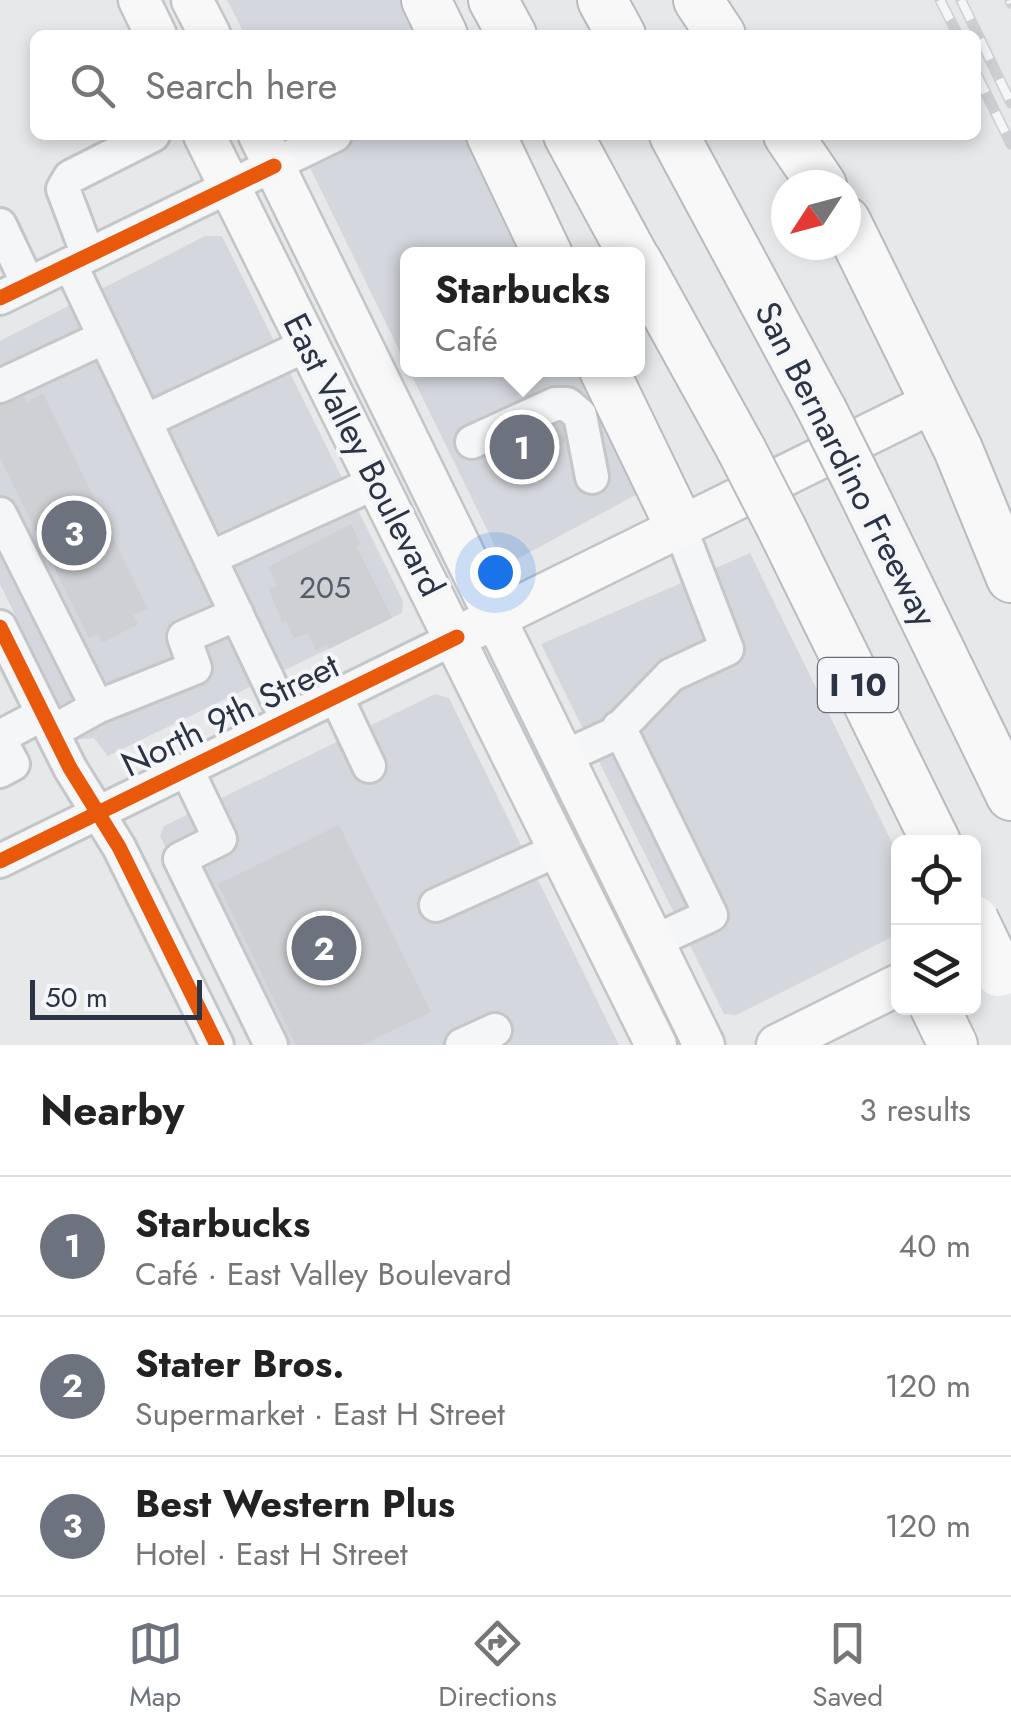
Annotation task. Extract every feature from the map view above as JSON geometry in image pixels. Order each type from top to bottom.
[{"type":"highway","points":[[426,0],[441,30]]},
{"type":"highway","points":[[493,0],[509,30]]},
{"type":"highway","points":[[602,0],[617,30]]},
{"type":"highway","points":[[698,0],[719,30]]},
{"type":"highway","points":[[493,140],[545,247]]},
{"type":"highway","name":"I 10","points":[[571,140],[629,247]]},
{"type":"highway","name":"San Bernardino Freeway","points":[[677,140],[822,410],[1011,796]]},
{"type":"highway","points":[[791,140],[812,170]]},
{"type":"highway","points":[[861,252],[958,449],[1011,578]]},
{"type":"highway","name":"I 10","points":[[645,276],[741,449],[933,835]]},
{"type":"highway","points":[[607,377],[679,526]]},
{"type":"highway","points":[[977,925],[998,961]]},
{"type":"highway","points":[[938,1015],[953,1045]]},
{"type":"main road","points":[[139,0],[154,30]]},
{"type":"main road","points":[[192,0],[207,30]]},
{"type":"main road","name":"East Valley Boulevard","points":[[206,140],[457,637],[656,1045]]},
{"type":"main road","name":"East Valley Boulevard","points":[[267,150],[498,616],[704,1045]]},
{"type":"main road","points":[[457,637],[934,402]]},
{"type":"main road","points":[[777,1045],[837,1032],[891,990]]},
{"type":"street","points":[[143,140],[70,177],[63,189],[79,260],[104,337],[288,720]]},
{"type":"street","points":[[0,226],[14,291],[229,187],[267,150],[312,140]]},
{"type":"street","points":[[0,386],[104,337]]},
{"type":"street","points":[[145,421],[308,345]]},
{"type":"street","points":[[472,442],[555,404],[566,404],[580,415],[592,477]]},
{"type":"street","points":[[210,558],[377,482]]},
{"type":"street","points":[[0,514],[97,707]]},
{"type":"street","points":[[566,756],[614,734],[671,675],[727,649],[679,526]]},
{"type":"street","points":[[0,771],[12,764],[0,738],[97,707],[195,668],[184,637],[237,614]]},
{"type":"street","points":[[0,626],[217,1045]]},
{"type":"street","name":"North 9th Street","points":[[0,861],[457,637]]},
{"type":"street","points":[[336,696],[370,766]]},
{"type":"street","points":[[619,727],[711,915],[655,941]]},
{"type":"street","points":[[187,770],[220,839],[180,859],[271,1045]]},
{"type":"street","points":[[436,905],[560,849]]},
{"type":"street","points":[[462,1045],[495,1030]]},
{"type":"shaded area","points":[[227,0],[408,0],[423,30],[242,30]]},
{"type":"shaded area","points":[[296,140],[474,140],[526,247],[400,247],[400,352]]},
{"type":"shaded area","points":[[205,236],[222,236],[403,601],[402,613],[108,756],[94,738],[76,740],[0,584],[0,341]]},
{"type":"shaded area","points":[[412,377],[586,377],[641,492],[510,563],[501,558]]},
{"type":"shaded area","points":[[750,553],[891,841],[891,938],[736,1015],[724,1014],[541,644]]},
{"type":"shaded area","points":[[435,694],[449,698],[619,1045],[262,1045],[160,836],[164,826]]},
{"type":"building","points":[[21,390],[27,402],[43,393],[148,609],[133,615],[138,624],[102,643],[98,634],[89,638],[0,458],[0,400]]},
{"type":"building","points":[[558,410],[573,439],[552,449],[555,455],[503,480],[486,445]]},
{"type":"building","points":[[351,524],[361,545],[356,546],[392,618],[329,649],[328,644],[316,650],[308,634],[294,638],[286,621],[282,623],[269,589],[277,586],[268,567]]},
{"type":"building","points":[[339,825],[431,1012],[362,1045],[296,1045],[218,884]]},
{"type":"railway","points":[[940,0],[955,30]]},
{"type":"railway","points":[[961,0],[976,30]]},
{"type":"railway","points":[[981,41],[1011,103]]},
{"type":"railway","points":[[981,83],[1011,144]]},
{"type":"cycle path","points":[[0,298],[274,166]]},
{"type":"cycle path","points":[[0,627],[70,768],[119,847],[217,1045]]},
{"type":"cycle path","points":[[0,861],[457,637]]},
{"type":"place","name":"Starbucks","points":[[522,447]]},
{"type":"place","name":"Best Western Plus","points":[[74,533]]},
{"type":"place","name":"Stater Bros.","points":[[324,948]]}]
